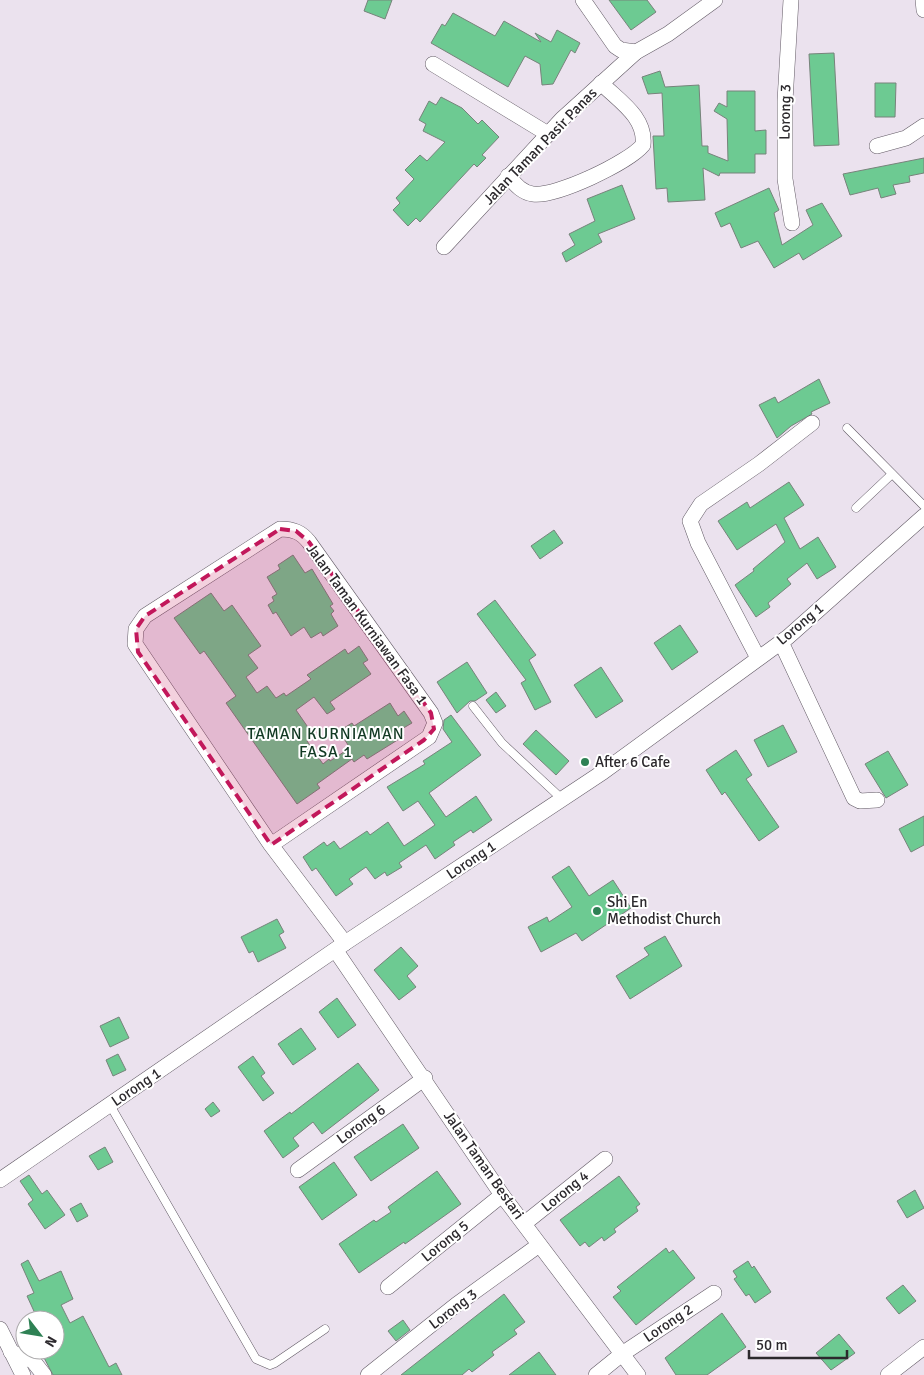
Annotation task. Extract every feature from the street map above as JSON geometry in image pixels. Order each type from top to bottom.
[{"type":"street","points":[[583,0],[615,46],[621,50],[636,52]]},
{"type":"street","name":"Jalan Taman Pasir Panas","points":[[444,247],[548,134],[636,52],[668,34],[715,0]]},
{"type":"street","name":"Lorong 3","points":[[791,0],[784,101],[784,179],[792,224]]},
{"type":"street","points":[[923,0],[924,10]]},
{"type":"street","points":[[433,64],[548,134]]},
{"type":"street","points":[[508,176],[525,192],[542,194],[578,182],[622,163],[635,154],[643,145],[642,126],[637,118],[601,84]]},
{"type":"street","points":[[877,146],[906,138],[924,126]]},
{"type":"street","points":[[758,658],[698,543],[690,521],[701,504],[812,424]]},
{"type":"street","name":"Lorong 1","points":[[0,1180],[340,947],[603,772],[781,642],[924,516]]},
{"type":"street","name":"Jalan Taman Kurniawan Fasa 1","points":[[271,845],[429,737],[435,723],[431,713],[309,542],[296,531],[288,529],[280,530],[145,616],[134,636],[138,652],[340,947]]},
{"type":"street","points":[[781,642],[854,798],[860,801],[877,800]]},
{"type":"street","name":"Jalan Taman Bestari","points":[[340,947],[502,1194],[638,1375]]},
{"type":"street","name":"Lorong 6","points":[[298,1170],[425,1078]]},
{"type":"street","name":"Lorong 4","points":[[525,1223],[605,1159]]},
{"type":"street","name":"Lorong 5","points":[[388,1287],[502,1194]]},
{"type":"street","name":"Lorong 3","points":[[368,1375],[456,1305],[539,1245]]},
{"type":"street","name":"Lorong 2","points":[[622,1354],[714,1293]]},
{"type":"street","points":[[0,1329],[23,1375]]},
{"type":"street","points":[[888,1375],[924,1347]]},
{"type":"street","points":[[11,1352],[33,1361],[44,1375]]},
{"type":"street","points":[[596,1375],[622,1354]]},
{"type":"lane","points":[[847,428],[924,506]]},
{"type":"lane","points":[[856,508],[892,474]]},
{"type":"lane","points":[[473,706],[502,743],[562,799]]},
{"type":"lane","points":[[110,1105],[256,1359],[270,1364],[275,1363],[325,1328]]},
{"type":"highlighted area","points":[[280,529],[296,531],[309,542],[431,713],[434,729],[424,740],[271,845],[138,652],[136,629],[145,616]]},
{"type":"building","points":[[368,0],[392,0],[385,19],[364,11]]},
{"type":"building","points":[[609,0],[647,0],[656,12],[631,30]]},
{"type":"building","points":[[453,13],[495,36],[504,21],[541,42],[535,33],[551,42],[557,30],[580,43],[575,53],[571,50],[553,84],[542,85],[540,64],[525,56],[508,87],[431,43],[442,24],[445,26]]},
{"type":"building","points":[[834,53],[839,145],[814,146],[809,54]]},
{"type":"building","points":[[660,71],[665,87],[699,85],[702,146],[708,146],[708,153],[728,161],[727,119],[714,111],[719,103],[727,107],[727,91],[755,91],[755,131],[766,130],[766,154],[755,154],[755,173],[720,173],[719,176],[703,168],[705,200],[668,202],[667,188],[656,189],[653,136],[664,136],[662,93],[648,94],[642,77]]},
{"type":"building","points":[[875,83],[896,83],[895,117],[875,117]]},
{"type":"building","points":[[441,97],[462,108],[478,124],[482,120],[499,137],[482,155],[486,158],[477,167],[474,164],[420,222],[416,218],[408,226],[393,210],[400,203],[396,198],[414,179],[405,170],[420,155],[427,161],[445,142],[423,131],[426,124],[419,120],[429,101],[436,105]]},
{"type":"building","points":[[924,158],[924,173],[909,176],[910,182],[893,185],[896,194],[881,198],[878,188],[850,195],[843,174]]},
{"type":"building","points":[[622,185],[635,219],[598,234],[602,242],[566,262],[562,253],[575,245],[569,234],[595,221],[587,199]]},
{"type":"building","points":[[769,188],[779,210],[774,213],[782,245],[813,225],[806,210],[822,203],[842,236],[803,260],[799,253],[774,268],[758,241],[741,248],[730,223],[721,227],[715,213]]},
{"type":"building","points":[[819,379],[830,403],[811,412],[812,414],[791,426],[777,438],[759,405],[775,397],[778,403]]},
{"type":"building","points":[[789,482],[804,505],[784,518],[800,549],[818,537],[836,567],[817,579],[807,563],[787,579],[791,584],[768,603],[770,607],[756,617],[735,585],[754,571],[753,569],[785,542],[776,524],[737,550],[718,521],[747,502],[750,508]]},
{"type":"building","points":[[554,530],[563,543],[540,559],[531,546]]},
{"type":"building","points":[[293,555],[305,573],[312,569],[333,604],[330,606],[334,611],[331,614],[338,626],[323,636],[321,632],[311,638],[304,627],[291,636],[276,612],[273,614],[268,605],[274,601],[272,597],[277,594],[267,577],[280,569],[278,565]]},
{"type":"building","points":[[211,593],[224,611],[232,605],[261,646],[248,655],[258,668],[246,677],[257,693],[267,686],[276,698],[284,693],[286,696],[311,679],[307,675],[345,649],[348,654],[359,646],[368,660],[363,663],[371,674],[330,702],[335,709],[327,714],[314,697],[296,710],[314,736],[307,741],[323,764],[350,748],[339,731],[352,723],[354,726],[390,703],[398,716],[404,711],[412,723],[400,730],[404,736],[367,759],[364,755],[354,762],[352,759],[317,784],[320,788],[297,804],[226,703],[236,696],[204,651],[200,654],[174,618]]},
{"type":"building","points":[[495,600],[536,655],[529,660],[551,702],[535,710],[521,683],[526,680],[477,614]]},
{"type":"building","points":[[680,625],[698,652],[672,670],[654,643]]},
{"type":"building","points":[[467,662],[487,693],[475,701],[470,701],[457,713],[437,682]]},
{"type":"building","points":[[601,667],[623,701],[596,718],[574,685]]},
{"type":"building","points":[[496,692],[506,706],[496,713],[486,700]]},
{"type":"building","points":[[451,715],[481,755],[429,793],[446,817],[476,796],[492,820],[473,833],[471,830],[453,842],[455,845],[435,859],[426,845],[399,863],[402,867],[387,876],[385,872],[375,879],[366,867],[349,879],[353,884],[336,896],[316,868],[312,871],[303,857],[324,842],[327,846],[334,841],[340,849],[367,831],[370,835],[388,822],[404,846],[435,825],[418,801],[403,811],[387,787],[425,764],[423,761],[452,742],[443,729],[444,720]]},
{"type":"building","points":[[783,725],[797,752],[768,767],[754,740]]},
{"type":"building","points":[[536,730],[569,761],[556,775],[523,744]]},
{"type":"building","points":[[736,750],[752,775],[746,779],[779,827],[759,841],[725,792],[722,795],[706,770]]},
{"type":"building","points":[[888,751],[908,785],[886,798],[865,764]]},
{"type":"building","points":[[924,816],[924,845],[911,852],[899,829]]},
{"type":"building","points":[[569,866],[589,896],[613,880],[631,908],[582,941],[576,933],[541,952],[528,927],[547,917],[549,922],[572,907],[552,877]]},
{"type":"building","points":[[277,919],[284,932],[279,935],[286,948],[258,962],[253,951],[249,953],[241,937]]},
{"type":"building","points":[[665,936],[682,966],[630,999],[616,976],[649,955],[644,948]]},
{"type":"building","points":[[401,947],[418,966],[407,976],[416,987],[399,1000],[374,970]]},
{"type":"building","points":[[337,998],[356,1025],[338,1038],[319,1012]]},
{"type":"building","points":[[119,1017],[129,1038],[110,1047],[100,1026]]},
{"type":"building","points":[[301,1028],[316,1049],[293,1065],[278,1044]]},
{"type":"building","points":[[118,1054],[126,1070],[113,1076],[106,1060]]},
{"type":"building","points":[[253,1056],[265,1073],[261,1076],[274,1093],[263,1101],[238,1067]]},
{"type":"building","points":[[358,1063],[379,1090],[322,1134],[313,1122],[293,1138],[299,1146],[283,1158],[264,1131],[290,1112],[291,1114]]},
{"type":"building","points":[[213,1102],[220,1111],[211,1117],[205,1109]]},
{"type":"building","points":[[403,1124],[419,1148],[371,1181],[354,1157]]},
{"type":"building","points":[[105,1147],[113,1162],[98,1170],[89,1156]]},
{"type":"building","points":[[334,1162],[357,1195],[322,1220],[299,1187]]},
{"type":"building","points":[[437,1171],[461,1204],[405,1244],[404,1242],[359,1273],[339,1244],[374,1220],[376,1222],[391,1212],[388,1207]]},
{"type":"building","points":[[29,1175],[42,1194],[47,1190],[65,1215],[45,1229],[28,1204],[33,1200],[20,1181]]},
{"type":"building","points":[[619,1176],[640,1204],[636,1207],[638,1211],[614,1229],[616,1232],[604,1241],[602,1237],[589,1247],[585,1242],[580,1246],[560,1220]]},
{"type":"building","points":[[915,1190],[924,1208],[907,1218],[897,1201]]},
{"type":"building","points":[[81,1203],[88,1216],[77,1222],[70,1209]]},
{"type":"building","points":[[666,1248],[669,1253],[673,1250],[695,1278],[636,1325],[613,1297],[621,1291],[617,1287]]},
{"type":"building","points":[[28,1260],[39,1281],[61,1271],[73,1299],[61,1305],[64,1310],[33,1310],[27,1296],[34,1293],[21,1264]]},
{"type":"building","points":[[748,1261],[752,1268],[754,1266],[771,1292],[755,1303],[749,1294],[746,1296],[734,1279],[737,1277],[733,1271]]},
{"type":"building","points":[[903,1285],[916,1301],[899,1314],[886,1298]]},
{"type":"building","points":[[504,1294],[525,1322],[514,1330],[517,1334],[492,1352],[494,1355],[472,1372],[469,1369],[462,1375],[401,1375]]},
{"type":"building","points":[[65,1313],[70,1323],[83,1316],[109,1367],[116,1363],[122,1375],[53,1375],[45,1360],[65,1360]]},
{"type":"building","points":[[722,1313],[746,1347],[707,1375],[676,1375],[665,1358]]},
{"type":"building","points":[[403,1320],[410,1330],[396,1341],[388,1331]]},
{"type":"building","points":[[839,1334],[855,1353],[831,1370],[816,1353]]},
{"type":"building","points":[[539,1352],[556,1375],[509,1375]]},
{"type":"place","name":"After 6 Cafe","points":[[585,762]]},
{"type":"place","name":"Shi En Methodist Church","points":[[597,911]]},
{"type":"district","name":"TAMAN KURNIAMAN FASA 1","points":[[326,743]]}]
